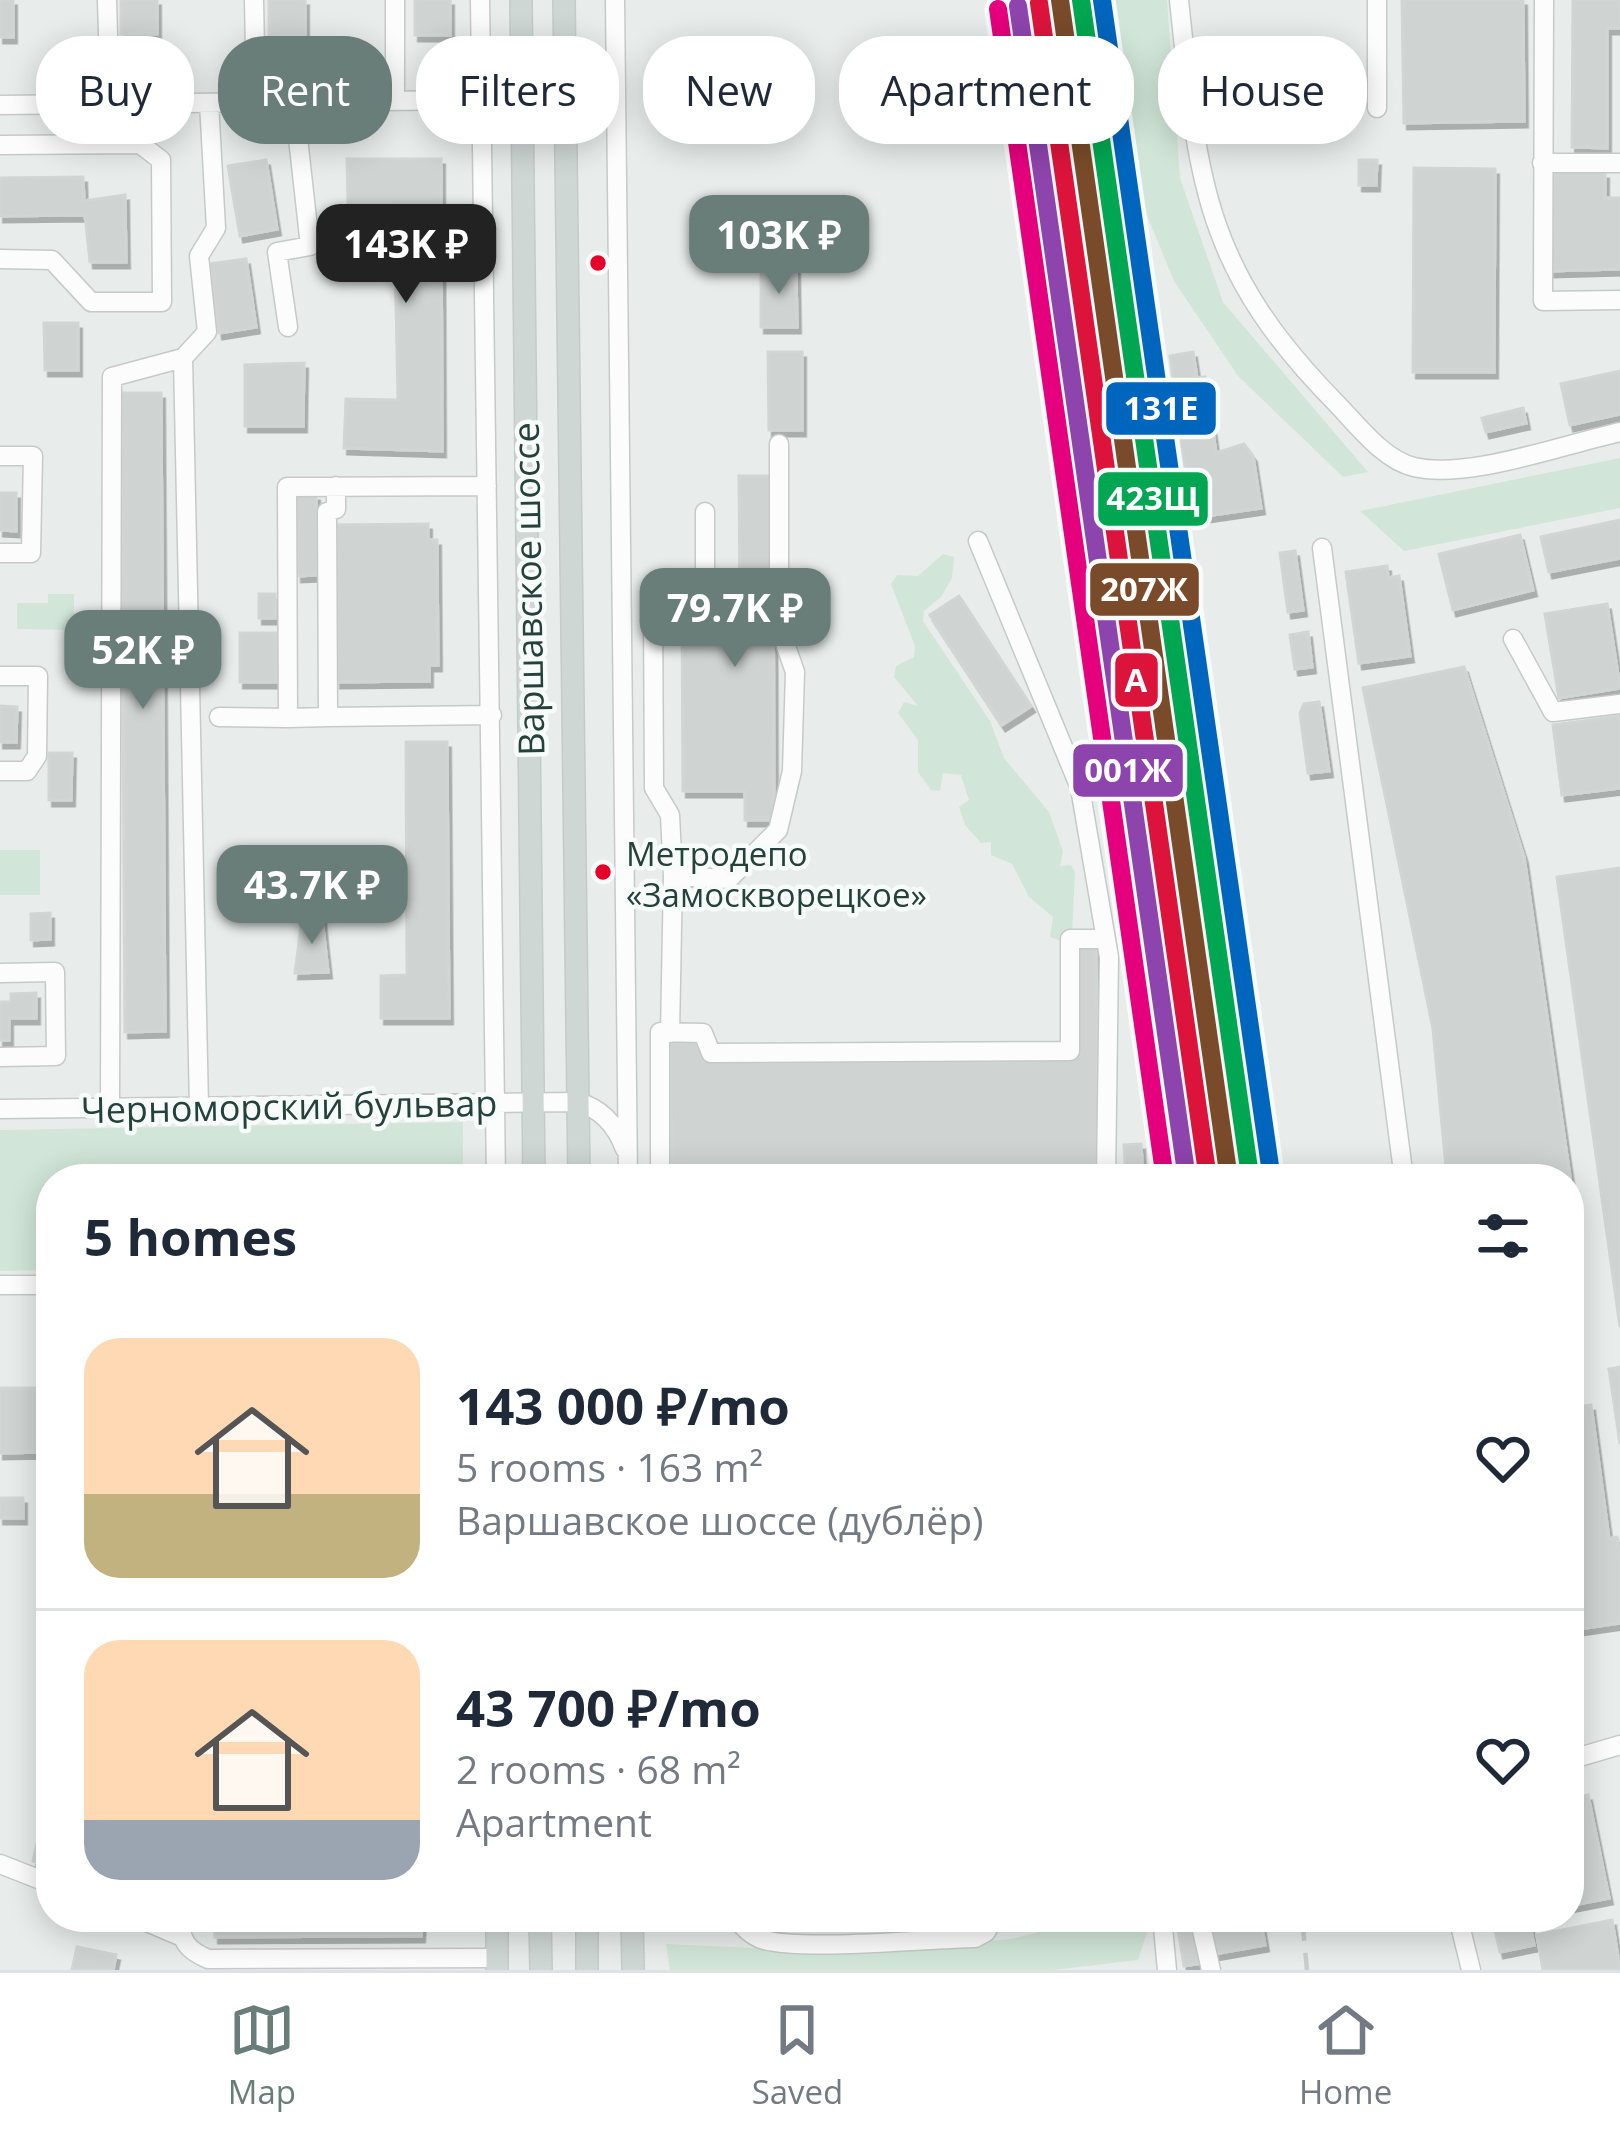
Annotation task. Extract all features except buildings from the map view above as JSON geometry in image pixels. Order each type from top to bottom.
[{"type":"main road","name":"Варшавское шоссе","points":[[521,0],[534,1164]]},
{"type":"main road","name":"Варшавское шоссе","points":[[564,0],[579,1164]]},
{"type":"main road","points":[[496,1932],[497,1964]]},
{"type":"main road","points":[[540,1932],[541,1970]]},
{"type":"main road","points":[[587,1932],[587,1970]]},
{"type":"main road","points":[[632,1932],[633,1970]]},
{"type":"street","points":[[107,0],[108,36]]},
{"type":"street","points":[[254,0],[255,36]]},
{"type":"street","points":[[394,0],[395,101]]},
{"type":"street","points":[[480,0],[481,36]]},
{"type":"street","points":[[615,0],[628,1164]]},
{"type":"street","points":[[1179,0],[1194,142],[1211,217],[1240,286],[1298,365],[1375,443],[1410,467],[1447,471],[1620,432]]},
{"type":"street","points":[[1376,0],[1378,108]]},
{"type":"street","points":[[1544,0],[1543,301],[1620,301]]},
{"type":"street","points":[[392,101],[416,101]]},
{"type":"street","points":[[194,103],[218,103]]},
{"type":"street","points":[[110,1108],[112,377],[183,358],[207,332],[199,256],[216,228],[209,103]]},
{"type":"street","points":[[0,105],[36,105]]},
{"type":"street","points":[[0,145],[140,144],[161,160],[162,302],[91,302],[52,260],[0,259]]},
{"type":"street","points":[[288,327],[277,252],[310,246],[299,144]]},
{"type":"street","points":[[483,144],[496,1164]]},
{"type":"street","points":[[1542,163],[1620,163]]},
{"type":"street","points":[[183,358],[199,1107]]},
{"type":"street","points":[[673,876],[729,879],[778,830],[783,810],[796,719],[795,672],[779,626],[779,444]]},
{"type":"street","points":[[0,456],[33,456],[31,554],[0,554]]},
{"type":"street","points":[[288,718],[287,487],[306,491],[336,486],[487,485]]},
{"type":"street","points":[[328,717],[327,512],[335,508],[336,486]]},
{"type":"street","points":[[670,1033],[673,876],[670,815],[654,788],[653,603],[660,592],[705,586],[705,512]]},
{"type":"street","points":[[978,541],[1080,788],[1106,939],[1106,1164]]},
{"type":"street","points":[[1322,548],[1402,1164]]},
{"type":"street","points":[[1513,639],[1552,712],[1620,704]]},
{"type":"street","points":[[0,676],[38,676],[37,756],[27,771],[0,771]]},
{"type":"street","points":[[623,694],[653,694]]},
{"type":"street","points":[[219,717],[492,715]]},
{"type":"street","points":[[660,1164],[660,1033],[703,1033],[711,1053],[1070,1051],[1070,939],[1106,939]]},
{"type":"street","points":[[0,973],[55,972],[56,1035],[56,1056],[0,1057]]},
{"type":"street","points":[[627,1024],[649,1024]]},
{"type":"street","points":[[577,1102],[594,1106],[608,1120],[626,1164]]},
{"type":"street","name":"Черноморский бульвар","points":[[0,1109],[577,1102]]},
{"type":"street","points":[[0,1285],[36,1285]]},
{"type":"street","points":[[1584,1756],[1620,1745]]},
{"type":"street","points":[[0,1864],[36,1878]]},
{"type":"street","points":[[182,1932],[190,1951],[208,1959],[497,1964]]},
{"type":"street","points":[[747,1932],[766,1941],[975,1937],[986,1932]]},
{"type":"street","points":[[1163,1932],[1167,1970]]},
{"type":"street","points":[[1202,1932],[1211,1970]]},
{"type":"street","points":[[1462,1932],[1471,1970]]},
{"type":"green space","points":[[1091,0],[1167,0],[1170,36],[1158,36],[1158,144],[1178,144],[1180,178],[1223,302],[1368,472],[1343,477],[1238,376],[1174,281],[1118,144],[1134,144],[1134,36],[1097,36]]},
{"type":"green space","points":[[1620,458],[1620,508],[1404,551],[1360,511]]},
{"type":"green space","points":[[943,554],[954,557],[952,578],[941,597],[924,611],[923,621],[990,721],[1004,758],[1049,812],[1063,851],[1060,866],[1071,865],[1075,872],[1072,935],[1064,942],[1050,937],[1053,917],[1029,897],[1012,864],[991,855],[991,842],[981,843],[965,825],[959,807],[969,800],[961,775],[943,773],[940,791],[931,790],[918,772],[918,740],[898,713],[904,702],[918,706],[894,677],[896,666],[914,657],[915,646],[891,584],[897,575],[918,576]]},
{"type":"green space","points":[[48,594],[74,594],[74,630],[17,629],[17,603],[48,603]]},
{"type":"green space","points":[[0,850],[40,850],[40,895],[0,895]]},
{"type":"green space","points":[[463,1122],[463,1164],[36,1164],[36,1270],[0,1271],[0,1130]]},
{"type":"green space","points":[[1039,1932],[1147,1932],[1138,1960],[1053,1970],[670,1970],[666,1944],[857,1953],[1011,1939]]},
{"type":"railway","points":[[1032,0],[1195,1164]]},
{"type":"railway","points":[[1303,1932],[1307,1970]]},
{"type":"transit line","name":"207Ж","points":[[1060,0],[1227,1164]]},
{"type":"transit line","name":"423Щ","points":[[1081,0],[1248,1164]]},
{"type":"transit line","name":"131Е","points":[[1102,0],[1270,1164]]},
{"type":"transit line","name":"A","points":[[1039,3],[1206,1164]]},
{"type":"transit line","name":"001Ж","points":[[1018,6],[1185,1164]]},
{"type":"transit line","points":[[998,9],[1163,1164]]},
{"type":"place","name":"Метродепо «Замоскворецкое»","points":[[603,872]]}]
